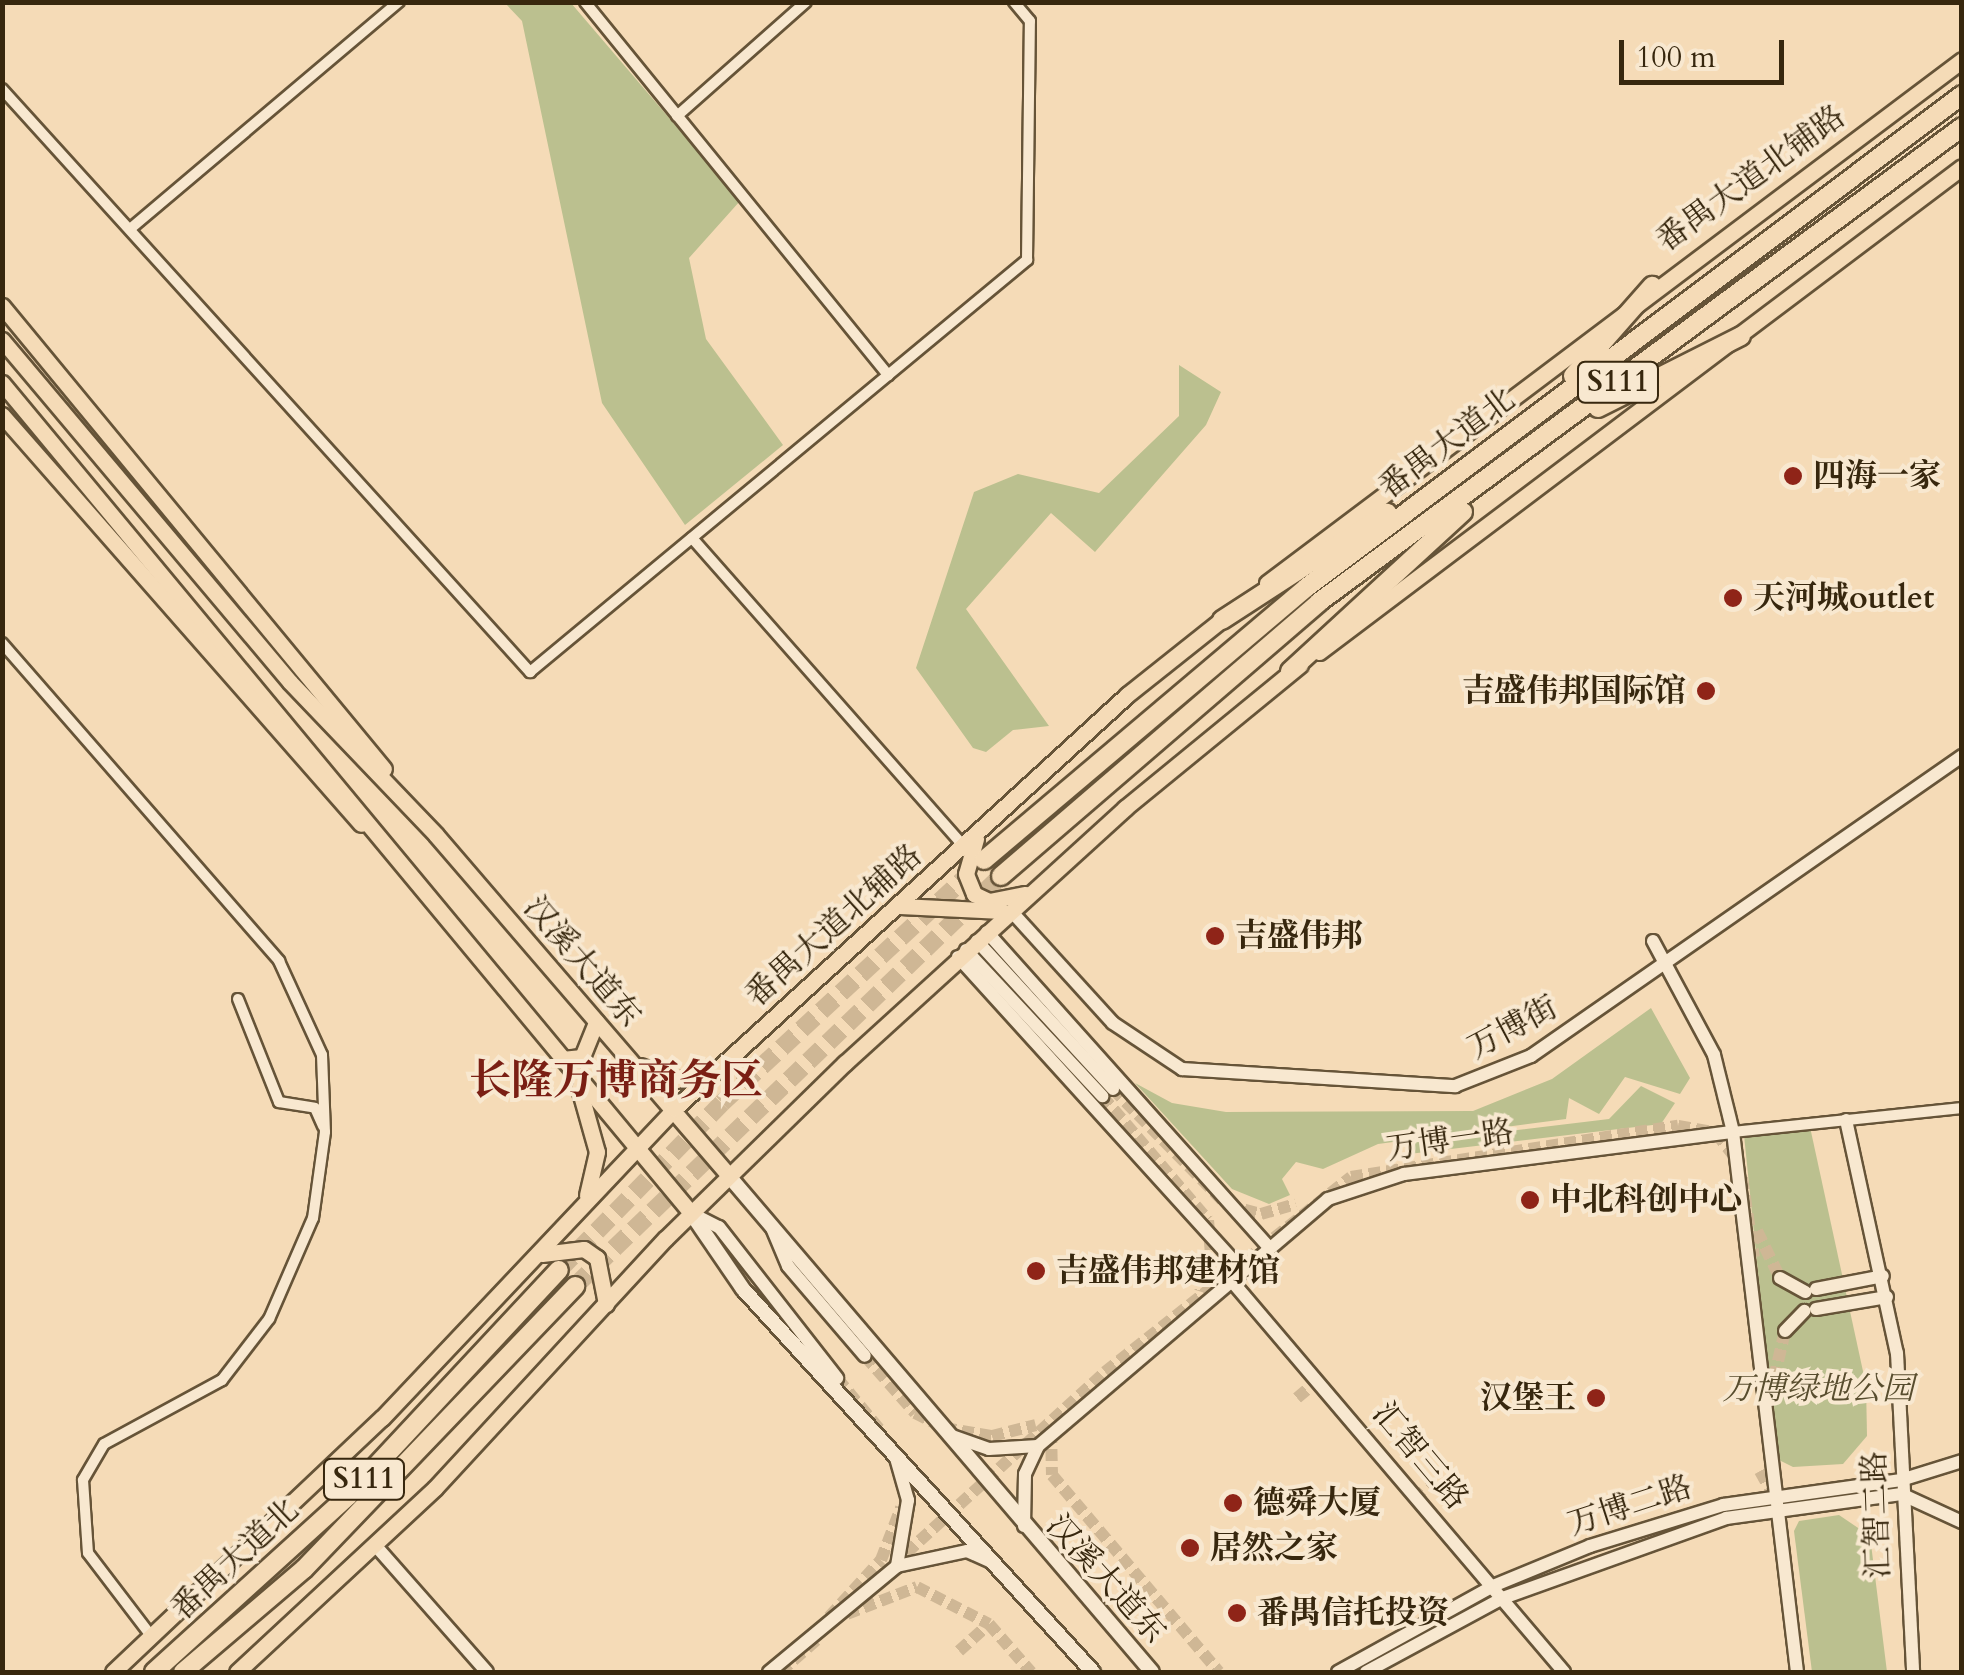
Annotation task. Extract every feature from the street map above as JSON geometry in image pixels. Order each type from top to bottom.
[{"type":"highway","name":"番禺大道北","points":[[984,860],[1307,587],[1961,95]]},
{"type":"highway","name":"番禺大道北","points":[[1000,876],[1319,602],[1510,467],[1962,127]]},
{"type":"highway","points":[[1548,406],[1652,286]]},
{"type":"highway","points":[[1562,426],[1741,336]]},
{"type":"highway","points":[[1222,620],[1482,456]]},
{"type":"highway","points":[[1290,671],[1510,467]]},
{"type":"highway","name":"番禺大道北","points":[[154,1672],[348,1496],[560,1270]]},
{"type":"highway","name":"番禺大道北","points":[[182,1672],[304,1569],[575,1286]]},
{"type":"main road","points":[[1932,81],[1962,49]]},
{"type":"main road","points":[[1932,81],[1962,60]]},
{"type":"main road","name":"番禺大道北铺路","points":[[1652,286],[1932,81]]},
{"type":"main road","points":[[237,1672],[375,1545],[728,1175],[972,945],[1290,671],[1402,597],[1962,167]]},
{"type":"main road","name":"番禺大道北辅路","points":[[113,1672],[542,1254],[674,1110],[980,831],[1222,620],[1652,286]]},
{"type":"main road","points":[[2,306],[436,835]]},
{"type":"main road","name":"汉溪大道东","points":[[2,340],[290,682],[436,835],[770,1221],[1025,1530],[1152,1672]]},
{"type":"main road","points":[[2,383],[691,1213],[743,1289],[1093,1672]]},
{"type":"main road","points":[[2,415],[286,748],[386,848]]},
{"type":"main road","points":[[980,831],[966,874],[974,894],[989,901],[1032,893]]},
{"type":"main road","points":[[900,906],[1012,911]]},
{"type":"main road","points":[[562,1059],[582,1057],[596,1022]]},
{"type":"main road","points":[[630,1060],[676,1080],[720,1067]]},
{"type":"main road","points":[[573,1075],[597,1152],[578,1213]]},
{"type":"main road","points":[[542,1254],[584,1249],[597,1258],[606,1304]]},
{"type":"street","points":[[130,229],[399,2]]},
{"type":"street","points":[[585,2],[888,375]]},
{"type":"street","points":[[677,116],[806,2]]},
{"type":"street","points":[[2,88],[530,672],[1027,260],[1030,21],[1014,2]]},
{"type":"street","points":[[692,538],[964,846]]},
{"type":"street","points":[[2,642],[279,961],[322,1056],[325,1132],[313,1218],[269,1319],[222,1380],[104,1444],[83,1480],[88,1553],[152,1636]]},
{"type":"street","name":"万博街","points":[[1012,911],[1130,1038],[1165,1062],[1219,1078],[1455,1086],[1531,1056],[1962,756]]},
{"type":"street","points":[[1653,941],[1714,1055],[1733,1132],[1780,1501],[1797,1672]]},
{"type":"street","points":[[972,945],[1108,1092]]},
{"type":"street","points":[[972,945],[1268,1245]]},
{"type":"street","name":"汇智三路","points":[[972,945],[1236,1274],[1564,1672]]},
{"type":"street","points":[[238,999],[279,1102],[315,1108],[325,1132]]},
{"type":"street","name":"万博一路","points":[[1038,1446],[1268,1245],[1371,1181],[1733,1132],[1962,1108]]},
{"type":"street","name":"汇智二路","points":[[1846,1120],[1888,1297],[1913,1672]]},
{"type":"street","points":[[691,1213],[719,1227],[837,1378]]},
{"type":"street","points":[[770,1221],[788,1266],[865,1356]]},
{"type":"street","points":[[1780,1278],[1810,1290],[1884,1276]]},
{"type":"street","points":[[1784,1331],[1810,1310],[1888,1297]]},
{"type":"street","points":[[949,1434],[989,1449],[1038,1446],[1025,1474],[1025,1530]]},
{"type":"street","points":[[896,1458],[908,1500],[897,1566]]},
{"type":"street","name":"万博二路","points":[[1338,1672],[1493,1586],[1680,1517],[1901,1487],[1962,1461]]},
{"type":"street","points":[[1901,1487],[1962,1522]]},
{"type":"street","name":"万博二路","points":[[1366,1672],[1503,1598],[1686,1530],[1780,1501]]},
{"type":"street","points":[[375,1545],[488,1672]]},
{"type":"street","points":[[769,1672],[897,1566],[967,1551],[994,1563]]},
{"type":"green space","points":[[505,3],[571,3],[740,201],[689,258],[706,339],[783,445],[685,525],[602,403],[522,21]]},
{"type":"green space","points":[[1179,365],[1221,392],[1206,425],[1095,552],[1051,513],[966,609],[1049,726],[1013,730],[986,752],[973,748],[916,668],[974,492],[1018,474],[1099,493],[1179,416]]},
{"type":"green space","points":[[1651,1008],[1690,1078],[1680,1094],[1625,1077],[1599,1114],[1569,1098],[1566,1119],[1378,1144],[1323,1169],[1296,1162],[1282,1179],[1290,1195],[1269,1204],[1232,1189],[1135,1083],[1172,1103],[1226,1112],[1473,1111],[1552,1079]]},
{"type":"green space","points":[[1641,1086],[1675,1103],[1661,1124],[1409,1154],[1408,1143],[1609,1119]]},
{"type":"green space","name":"万博绿地公园","points":[[1810,1127],[1866,1385],[1867,1436],[1843,1464],[1793,1467],[1777,1459],[1744,1135]]},
{"type":"green space","points":[[1839,1515],[1870,1536],[1887,1672],[1812,1672],[1794,1531],[1799,1521]]},
{"type":"tunnel","points":[[559,1270],[722,1103],[984,860]]},
{"type":"tunnel","points":[[575,1286],[1001,876]]},
{"type":"tunnel","points":[[1113,1089],[1227,1205],[1261,1214],[1296,1204]]},
{"type":"tunnel","points":[[1102,1096],[1208,1220],[1211,1256],[1200,1291]]},
{"type":"tunnel","points":[[893,1565],[1105,1372],[1351,1177],[1678,1126],[1716,1133],[1736,1159]]},
{"type":"tunnel","points":[[1742,1178],[1754,1257]]},
{"type":"tunnel","points":[[1757,1231],[1780,1278]]},
{"type":"tunnel","points":[[1271,1242],[1274,1271]]},
{"type":"tunnel","points":[[1770,1396],[1785,1331]]},
{"type":"tunnel","points":[[865,1356],[915,1413],[944,1428],[992,1436],[1036,1425]]},
{"type":"tunnel","points":[[837,1378],[880,1430]]},
{"type":"tunnel","points":[[1297,1398],[1315,1383]]},
{"type":"tunnel","points":[[1051,1431],[1052,1475],[1219,1672]]},
{"type":"tunnel","points":[[1760,1471],[1772,1493]]},
{"type":"tunnel","points":[[1414,1499],[1433,1484]]},
{"type":"tunnel","points":[[829,1617],[881,1560],[901,1508]]},
{"type":"tunnel","points":[[847,1614],[917,1587],[989,1624],[1031,1672]]},
{"type":"tunnel","points":[[959,1651],[989,1624]]},
{"type":"tunnel","points":[[780,1672],[820,1637]]},
{"type":"place","name":"四海一家","points":[[1793,476]]},
{"type":"place","name":"天河城outlet","points":[[1733,598]]},
{"type":"place","name":"吉盛伟邦国际馆","points":[[1706,691]]},
{"type":"place","name":"吉盛伟邦","points":[[1215,936]]},
{"type":"place","name":"中北科创中心","points":[[1530,1200]]},
{"type":"place","name":"吉盛伟邦建材馆","points":[[1036,1271]]},
{"type":"place","name":"汉堡王","points":[[1596,1398]]},
{"type":"place","name":"德舜大厦","points":[[1233,1503]]},
{"type":"place","name":"居然之家","points":[[1190,1548]]},
{"type":"place","name":"番禺信托投资","points":[[1237,1613]]},
{"type":"district","name":"长隆万博商务区","points":[[616,1081]]}]
